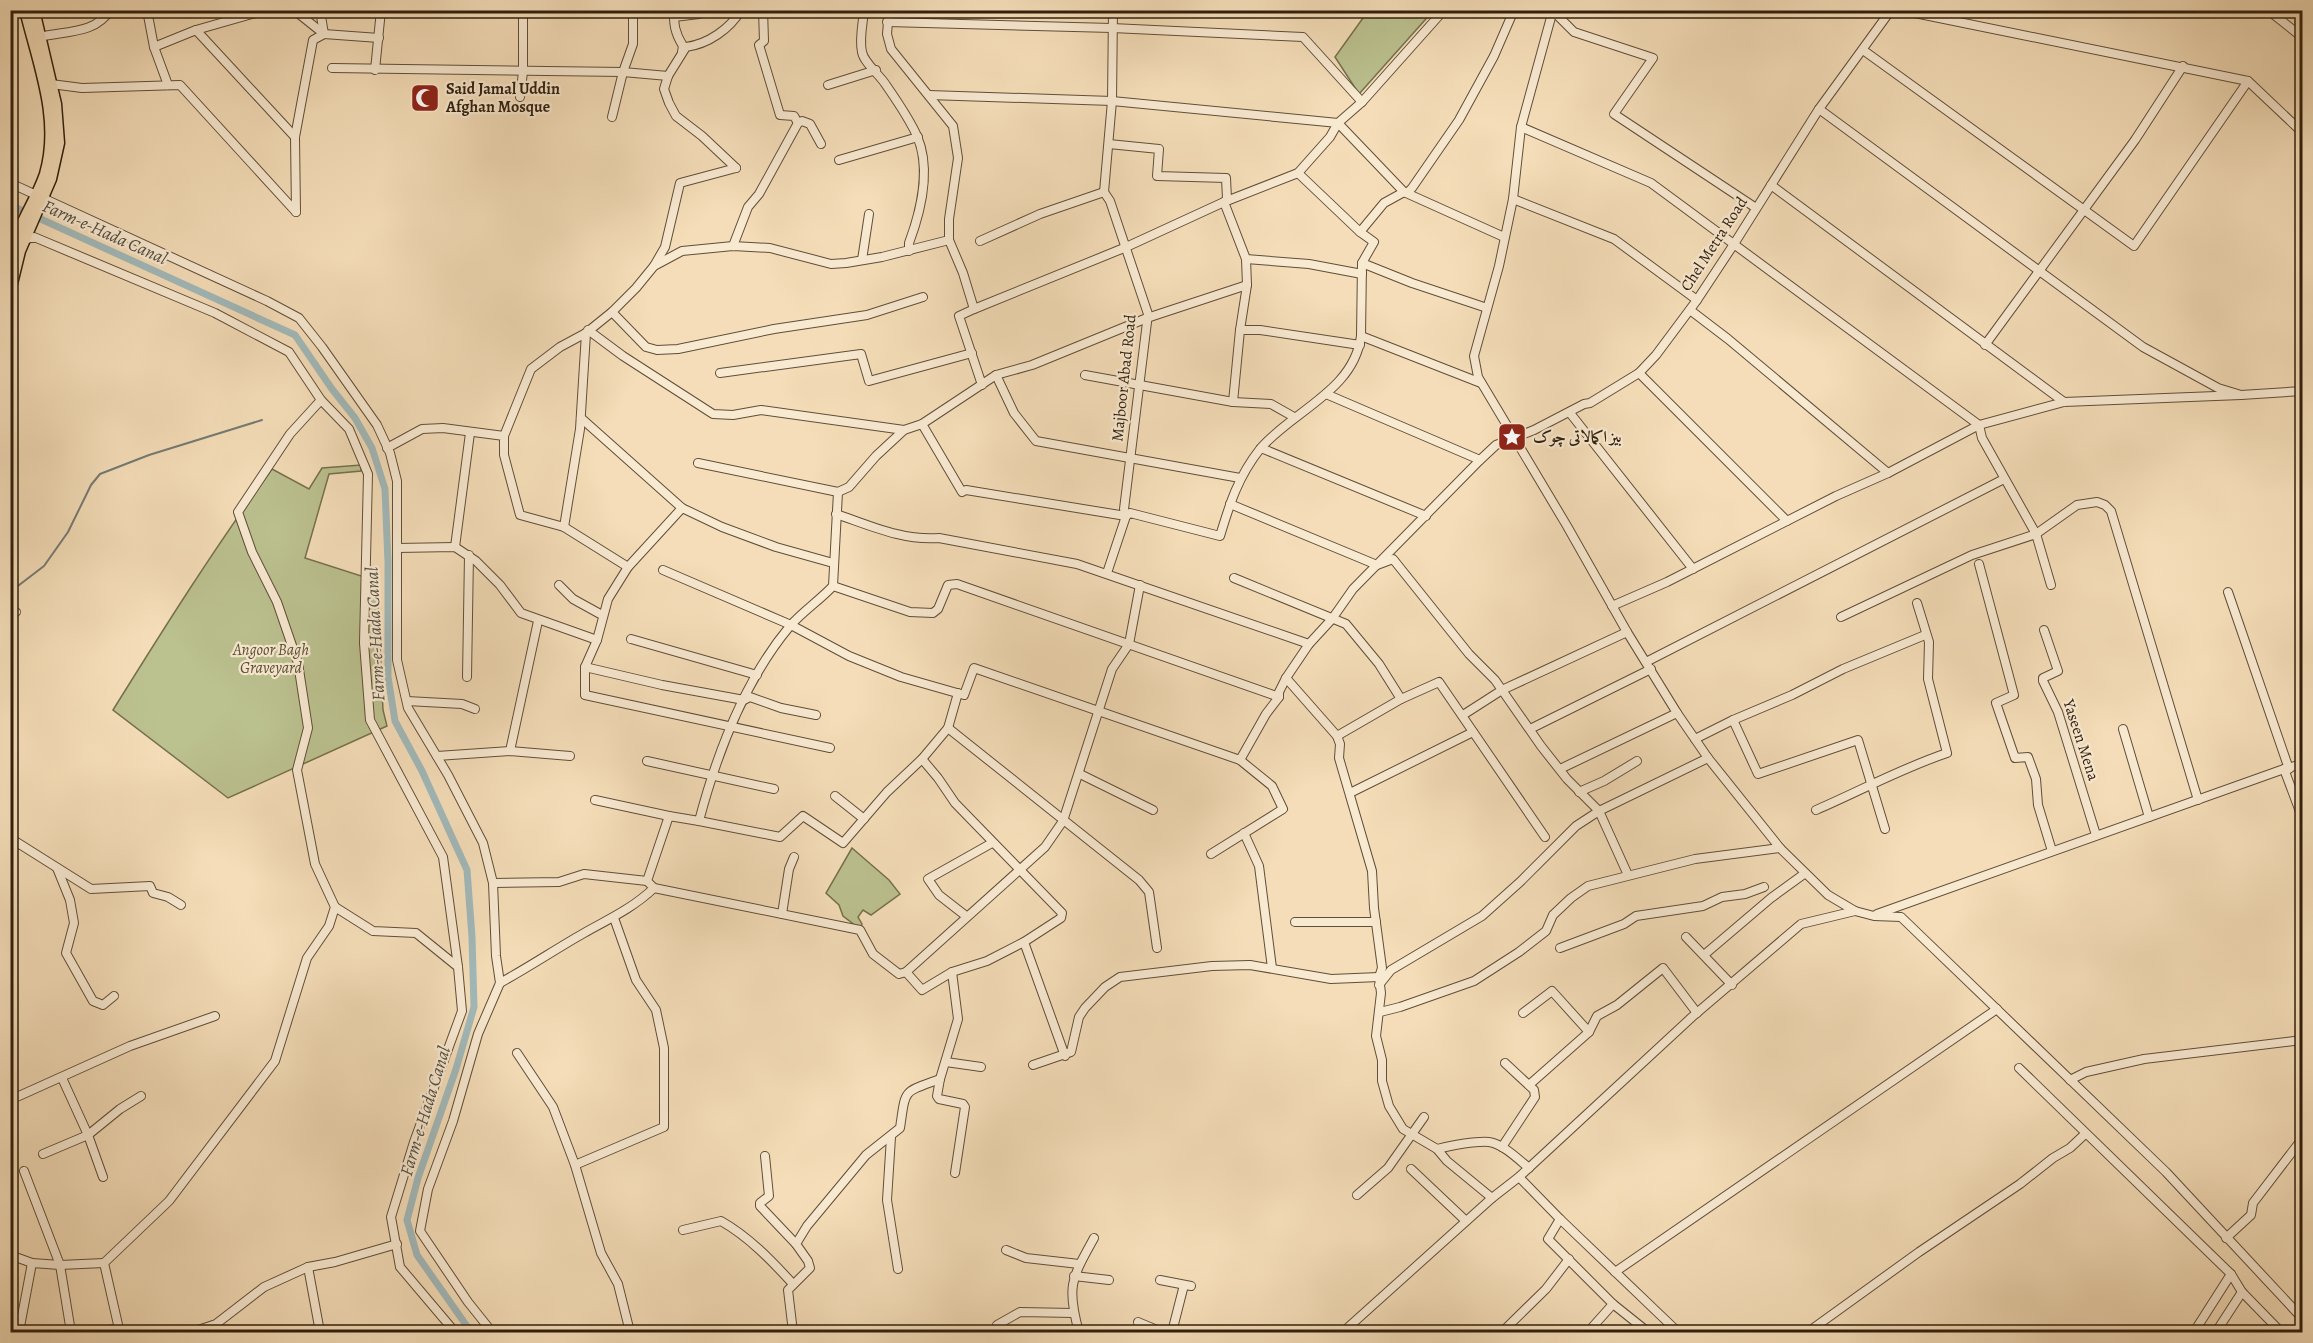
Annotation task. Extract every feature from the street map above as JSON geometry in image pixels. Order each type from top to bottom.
[{"type":"main road","points":[[10,291],[14,252],[37,200],[47,166],[52,130],[49,103],[25,10]]},
{"type":"main road","points":[[34,10],[58,114],[59,143],[51,179],[37,200]]},
{"type":"street","points":[[40,37],[84,30],[104,21],[110,10]]},
{"type":"street","points":[[147,10],[154,47],[168,85]]},
{"type":"street","points":[[154,47],[196,30],[266,10]]},
{"type":"street","points":[[294,10],[324,34]]},
{"type":"street","points":[[320,10],[324,34]]},
{"type":"street","points":[[375,70],[381,10]]},
{"type":"street","points":[[475,10],[633,11],[633,44],[623,72],[612,117]]},
{"type":"street","points":[[628,567],[564,527],[520,514],[504,455],[504,436],[531,369],[612,312],[654,266],[665,247],[680,183],[736,168],[702,136],[676,116],[664,89],[668,76],[686,47],[727,28],[741,10]]},
{"type":"street","points":[[763,10],[764,41],[759,45],[780,115],[794,116],[798,123]]},
{"type":"street","points":[[864,10],[862,55],[876,70],[908,119],[918,137],[923,156],[924,172],[909,251]]},
{"type":"street","points":[[889,10],[887,34],[891,49],[953,126],[958,158],[949,219],[949,240],[963,273],[974,309]]},
{"type":"street","name":"Majboor Abad Road","points":[[1107,573],[1126,516],[1124,509],[1148,314],[1110,201],[1104,192],[1112,101],[1113,10]]},
{"type":"street","points":[[982,385],[959,316],[1125,248],[1224,202],[1298,173],[1330,137],[1338,123],[1362,102],[1444,10]]},
{"type":"street","points":[[1360,231],[1384,203],[1404,192],[1407,193],[1412,188],[1459,120],[1494,56],[1514,10]]},
{"type":"street","name":"Chel Metra Road","points":[[1240,760],[1266,714],[1279,698],[1279,692],[1286,678],[1309,644],[1332,619],[1353,589],[1480,460],[1497,445],[1512,437],[1534,430],[1590,403],[1639,373],[1656,355],[1697,300],[1819,109],[1891,10]]},
{"type":"street","points":[[1900,10],[2248,81],[2302,132]]},
{"type":"street","points":[[2268,10],[2302,37]]},
{"type":"street","points":[[1756,208],[1614,114],[1653,58],[1574,32],[1553,11],[1521,127],[1513,199],[1474,356],[1478,377],[1677,713],[1708,758],[1780,848],[1828,895],[1855,911],[1874,916],[1902,917],[2166,1172],[2302,1318]]},
{"type":"street","points":[[520,98],[523,72],[523,12]]},
{"type":"street","points":[[681,58],[683,46],[676,35],[675,14],[699,14]]},
{"type":"street","points":[[887,22],[1112,28],[1303,37],[1362,102]]},
{"type":"street","points":[[196,30],[295,138]]},
{"type":"street","points":[[51,84],[82,88],[180,86],[296,212],[295,138],[313,40],[324,34],[379,38]]},
{"type":"street","points":[[1863,50],[2134,246],[2248,81]]},
{"type":"street","points":[[1985,345],[2135,140],[2183,66]]},
{"type":"street","points":[[332,68],[623,72],[668,76]]},
{"type":"street","points":[[828,85],[876,70]]},
{"type":"street","points":[[929,95],[1112,101],[1338,123],[1404,192],[1504,237]]},
{"type":"street","points":[[1819,109],[2143,347],[2218,388],[2241,395]]},
{"type":"street","points":[[733,246],[748,207],[759,194],[798,123],[802,121],[810,123],[821,144]]},
{"type":"street","points":[[1521,127],[1651,183],[1979,426],[1982,438],[2036,534],[2051,585]]},
{"type":"street","points":[[839,160],[918,137]]},
{"type":"street","points":[[1109,144],[1159,149],[1157,176],[1226,178],[1227,199],[1224,202]]},
{"type":"street","points":[[922,424],[962,492],[966,490],[1126,516],[1130,513],[1220,536],[1239,478],[1261,448],[1294,417],[1326,394],[1351,366],[1360,341],[1362,263],[1374,242],[1298,173]]},
{"type":"street","points":[[10,183],[37,200],[185,263],[299,318],[377,425],[387,448],[397,481],[397,660],[408,708],[437,756],[483,843],[493,883],[496,956],[500,983],[478,1034],[453,1120],[428,1189],[420,1232],[468,1302],[492,1332]]},
{"type":"street","points":[[1771,185],[2064,402]]},
{"type":"street","points":[[980,241],[1040,214],[1104,192]]},
{"type":"street","points":[[1513,199],[1614,239],[1697,300]]},
{"type":"street","points":[[1224,202],[1246,259],[1248,285],[1240,330],[1233,402]]},
{"type":"street","points":[[862,260],[869,214]]},
{"type":"street","points":[[10,222],[22,235],[34,237],[215,313],[289,352],[321,400],[349,429],[368,474],[363,643],[370,720],[443,857],[462,1011],[414,1142],[391,1217],[400,1267],[455,1332]]},
{"type":"street","points":[[654,266],[682,251],[733,246],[771,248],[831,264],[909,251],[949,240]]},
{"type":"street","points":[[1246,259],[1309,264],[1362,274]]},
{"type":"street","points":[[1362,263],[1412,283],[1487,308]]},
{"type":"street","points":[[698,463],[838,492],[849,487],[876,456],[904,430],[922,424],[996,375],[1032,365],[1147,318],[1248,285]]},
{"type":"street","points":[[612,312],[646,347],[657,350],[678,349],[774,329],[867,315],[923,297]]},
{"type":"street","points":[[1690,310],[1888,473]]},
{"type":"street","points":[[1240,330],[1260,330],[1360,341],[1481,383]]},
{"type":"street","points":[[564,527],[581,418],[587,331]]},
{"type":"street","points":[[587,331],[712,414],[733,415],[762,410],[904,430]]},
{"type":"street","points":[[720,373],[861,354],[869,381],[972,353]]},
{"type":"street","points":[[1639,373],[1787,521]]},
{"type":"street","points":[[996,375],[1014,413],[1036,441],[1239,478]]},
{"type":"street","points":[[1085,375],[1233,402],[1271,404],[1294,417]]},
{"type":"street","points":[[1612,606],[1693,569],[1979,426],[2064,402],[2302,391]]},
{"type":"street","points":[[1326,394],[1480,460]]},
{"type":"street","points":[[321,400],[290,434],[238,512],[252,552],[277,602],[298,663],[308,728],[297,770],[315,864],[336,907],[373,931],[416,933],[458,967]]},
{"type":"street","points":[[1570,413],[1693,569]]},
{"type":"street","points":[[581,418],[681,508],[722,527],[776,547],[833,563]]},
{"type":"street","points":[[387,448],[422,429],[443,428],[504,436]]},
{"type":"street","points":[[455,547],[470,433]]},
{"type":"street","points":[[1261,448],[1426,516]]},
{"type":"street","points":[[1530,729],[2004,478]]},
{"type":"street","points":[[699,821],[729,727],[757,675],[790,625],[833,586],[838,492]]},
{"type":"street","points":[[1842,617],[1972,555],[2036,534],[2077,505],[2097,502],[2105,505],[2111,511],[2198,800]]},
{"type":"street","points":[[1230,504],[1377,565],[1393,559],[1469,654],[1495,680],[1541,746],[1579,792],[1599,811],[1628,875]]},
{"type":"street","points":[[681,508],[628,567],[608,599],[597,640],[585,667],[585,695],[830,748]]},
{"type":"street","points":[[836,514],[898,535],[927,539],[939,538],[1077,564],[1309,644]]},
{"type":"street","points":[[398,548],[455,547],[469,555],[500,585],[521,613],[538,621],[597,640]]},
{"type":"street","points":[[467,677],[469,555]]},
{"type":"street","points":[[1979,564],[2014,695],[1996,703],[2015,758],[2028,757],[2036,779],[2038,805],[2052,851]]},
{"type":"street","points":[[663,570],[790,625],[849,656],[901,677],[964,695],[975,668],[1240,760],[1272,786],[1283,809],[1211,854]]},
{"type":"street","points":[[1234,578],[1346,624],[1379,664],[1401,699]]},
{"type":"street","points":[[833,586],[910,612],[933,613],[938,609],[948,585],[957,584],[1279,698]]},
{"type":"street","points":[[559,585],[573,599],[602,615]]},
{"type":"street","points":[[493,883],[558,882],[584,874],[651,884],[860,930],[873,954],[899,974],[906,972],[966,916],[1045,848],[1063,821],[1112,669],[1129,644],[1140,585]]},
{"type":"street","points":[[2228,592],[2302,817]]},
{"type":"street","points":[[1816,810],[1872,786],[1911,765],[1947,753],[1928,679],[1929,642],[1917,603]]},
{"type":"street","points":[[510,751],[538,621]]},
{"type":"street","name":"Yaseen Mena","points":[[2044,630],[2058,671],[2043,678],[2043,681],[2058,712],[2096,835]]},
{"type":"street","points":[[1463,715],[1502,690],[1627,632]]},
{"type":"street","points":[[1695,740],[1843,669],[1925,635]]},
{"type":"street","points":[[631,639],[757,675]]},
{"type":"street","points":[[585,667],[662,685],[744,700],[750,698],[781,708],[816,715]]},
{"type":"street","points":[[1286,678],[1337,736],[1340,744],[1339,758],[1372,871],[1382,968],[1379,981],[1380,1011],[1376,1036],[1382,1060],[1382,1081],[1389,1106],[1403,1129],[1437,1149],[1447,1161],[1492,1198]]},
{"type":"street","points":[[1337,736],[1401,699],[1439,682],[1545,837]]},
{"type":"street","points":[[596,800],[780,837],[803,816],[843,843],[887,792],[922,759],[948,728],[958,693]]},
{"type":"street","points":[[407,701],[462,704],[476,709]]},
{"type":"street","points":[[1560,769],[1677,713]]},
{"type":"street","points":[[1733,720],[1758,774],[1858,740],[1885,829]]},
{"type":"street","points":[[948,728],[1139,880],[1149,892],[1157,948]]},
{"type":"street","points":[[2123,729],[2149,817]]},
{"type":"street","points":[[1350,793],[1473,732]]},
{"type":"street","points":[[437,756],[510,751],[570,756]]},
{"type":"street","points":[[1033,1065],[1065,1056],[1071,1052],[1079,1017],[1105,987],[1120,978],[1212,966],[1250,965],[1331,979],[1379,981],[1391,970],[1482,916],[1576,826],[1599,811],[1708,758]]},
{"type":"street","points":[[906,972],[922,990],[952,972],[987,961],[1024,942],[1061,918],[1062,913],[955,803],[939,778],[922,759]]},
{"type":"street","points":[[647,761],[774,789]]},
{"type":"street","points":[[1579,792],[1604,781],[1637,761]]},
{"type":"street","points":[[1874,916],[2096,835],[2302,764]]},
{"type":"street","points":[[1080,774],[1153,810]]},
{"type":"street","points":[[835,796],[864,819]]},
{"type":"street","points":[[500,983],[614,918],[643,898],[651,884],[669,816]]},
{"type":"street","points":[[1244,833],[1258,866],[1272,968]]},
{"type":"street","points":[[10,838],[91,888],[150,886],[153,893],[168,897],[181,905]]},
{"type":"street","points":[[966,916],[939,895],[928,879],[992,843]]},
{"type":"street","points":[[1380,1011],[1400,1007],[1474,981],[1519,952],[1546,931],[1553,915],[1588,886],[1695,859],[1780,848]]},
{"type":"street","points":[[782,914],[789,869],[794,857]]},
{"type":"street","points":[[57,868],[70,900],[74,922],[66,953],[93,1001],[103,1005],[114,996]]},
{"type":"street","points":[[1704,955],[1804,873]]},
{"type":"street","points":[[1560,948],[1624,924],[1636,916],[1703,906],[1722,897],[1745,894],[1764,887]]},
{"type":"street","points":[[10,1255],[32,1263],[60,1265],[104,1263],[169,1201],[275,1061],[308,958],[329,926],[336,907]]},
{"type":"street","points":[[1343,1332],[1492,1198],[1529,1168],[1697,1013],[1801,924],[1855,911]]},
{"type":"street","points":[[574,1165],[664,1127],[664,1048],[656,1010],[636,980],[614,918]]},
{"type":"street","points":[[1295,922],[1376,922]]},
{"type":"street","points":[[1686,937],[1732,985]]},
{"type":"street","points":[[1024,942],[1065,1056]]},
{"type":"street","points":[[1528,1085],[1589,1032],[1597,1016],[1617,1005],[1663,968],[1697,1013]]},
{"type":"street","points":[[952,972],[958,1019],[937,1096],[939,1099],[963,1104],[965,1107],[955,1173]]},
{"type":"street","points":[[1523,1013],[1552,991],[1589,1032]]},
{"type":"street","points":[[1615,1272],[1997,1009]]},
{"type":"street","points":[[10,1100],[130,1046],[215,1016]]},
{"type":"street","points":[[2070,1080],[2086,1072],[2144,1059],[2302,1040]]},
{"type":"street","points":[[517,1053],[553,1107],[601,1252],[618,1284],[630,1332]]},
{"type":"street","points":[[946,1062],[981,1067]]},
{"type":"street","points":[[1502,1147],[1535,1097],[1534,1090],[1505,1063]]},
{"type":"street","points":[[2019,1068],[2231,1274],[2242,1292],[2281,1332]]},
{"type":"street","points":[[62,1078],[88,1136],[103,1177]]},
{"type":"street","points":[[796,1244],[807,1226],[866,1155],[900,1128],[905,1096],[910,1090],[940,1079]]},
{"type":"street","points":[[43,1154],[88,1136],[120,1109],[141,1096]]},
{"type":"street","points":[[1357,1195],[1388,1168],[1424,1117]]},
{"type":"street","points":[[1808,1332],[1918,1252],[2020,1184],[2052,1158],[2070,1148],[2085,1134]]},
{"type":"street","points":[[891,1137],[886,1200],[898,1269]]},
{"type":"street","points":[[2226,1238],[2251,1215],[2253,1203],[2302,1139]]},
{"type":"street","points":[[1437,1149],[1457,1144],[1488,1142],[1502,1147],[1529,1168]]},
{"type":"street","points":[[765,1156],[769,1196],[760,1203],[760,1206],[796,1244],[810,1268],[788,1290],[793,1332]]},
{"type":"street","points":[[1411,1169],[1466,1221]]},
{"type":"street","points":[[24,1171],[60,1265],[71,1332]]},
{"type":"street","points":[[1516,1178],[1678,1332]]},
{"type":"street","points":[[1560,1220],[1548,1239],[1613,1304],[1648,1332]]},
{"type":"street","points":[[683,1230],[721,1221],[767,1256],[793,1284]]},
{"type":"street","points":[[1078,1332],[1071,1295],[1074,1276],[1094,1238]]},
{"type":"street","points":[[192,1332],[216,1324],[264,1287],[309,1267],[397,1244]]},
{"type":"street","points":[[1006,1250],[1026,1258],[1080,1264]]},
{"type":"street","points":[[1503,1332],[1546,1289],[1569,1259]]},
{"type":"street","points":[[19,1332],[32,1263]]},
{"type":"street","points":[[81,1332],[119,1331],[104,1263]]},
{"type":"street","points":[[309,1267],[320,1332]]},
{"type":"street","points":[[2194,1332],[2231,1274]]},
{"type":"street","points":[[1074,1276],[1109,1280]]},
{"type":"street","points":[[1160,1280],[1188,1285],[1172,1332]]},
{"type":"street","points":[[2216,1332],[2242,1292]]},
{"type":"street","points":[[1588,1332],[1613,1304]]},
{"type":"street","points":[[997,1325],[1020,1312],[1073,1313]]},
{"type":"street","points":[[1138,1322],[1162,1332]]},
{"type":"green space","points":[[1368,11],[1433,11],[1359,94],[1335,57]]},
{"type":"green space","name":"Angoor Bagh Graveyard","points":[[361,465],[361,471],[329,474],[305,558],[377,581],[383,710],[387,726],[228,798],[113,710],[210,558],[272,469],[309,489],[322,468]]},
{"type":"green space","points":[[852,848],[889,880],[900,894],[871,915],[863,910],[858,917],[862,924],[860,929],[843,916],[839,905],[826,893]]},
{"type":"waterway","name":"Farm-e-Hada Canal","points":[[10,205],[295,335],[355,418],[372,448],[385,489],[388,562],[388,677],[395,721],[422,771],[467,870],[472,937],[474,1007],[456,1069],[418,1178],[407,1220],[417,1255],[471,1332]]},
{"type":"waterway","points":[[10,592],[44,566],[68,532],[91,485],[100,474],[149,455],[262,420]]},
{"type":"place","name":"Said Jamal Uddin Afghan Mosque","points":[[425,98]]},
{"type":"place","name":"بیز اکمالاتی چوک","points":[[1512,437]]}]
